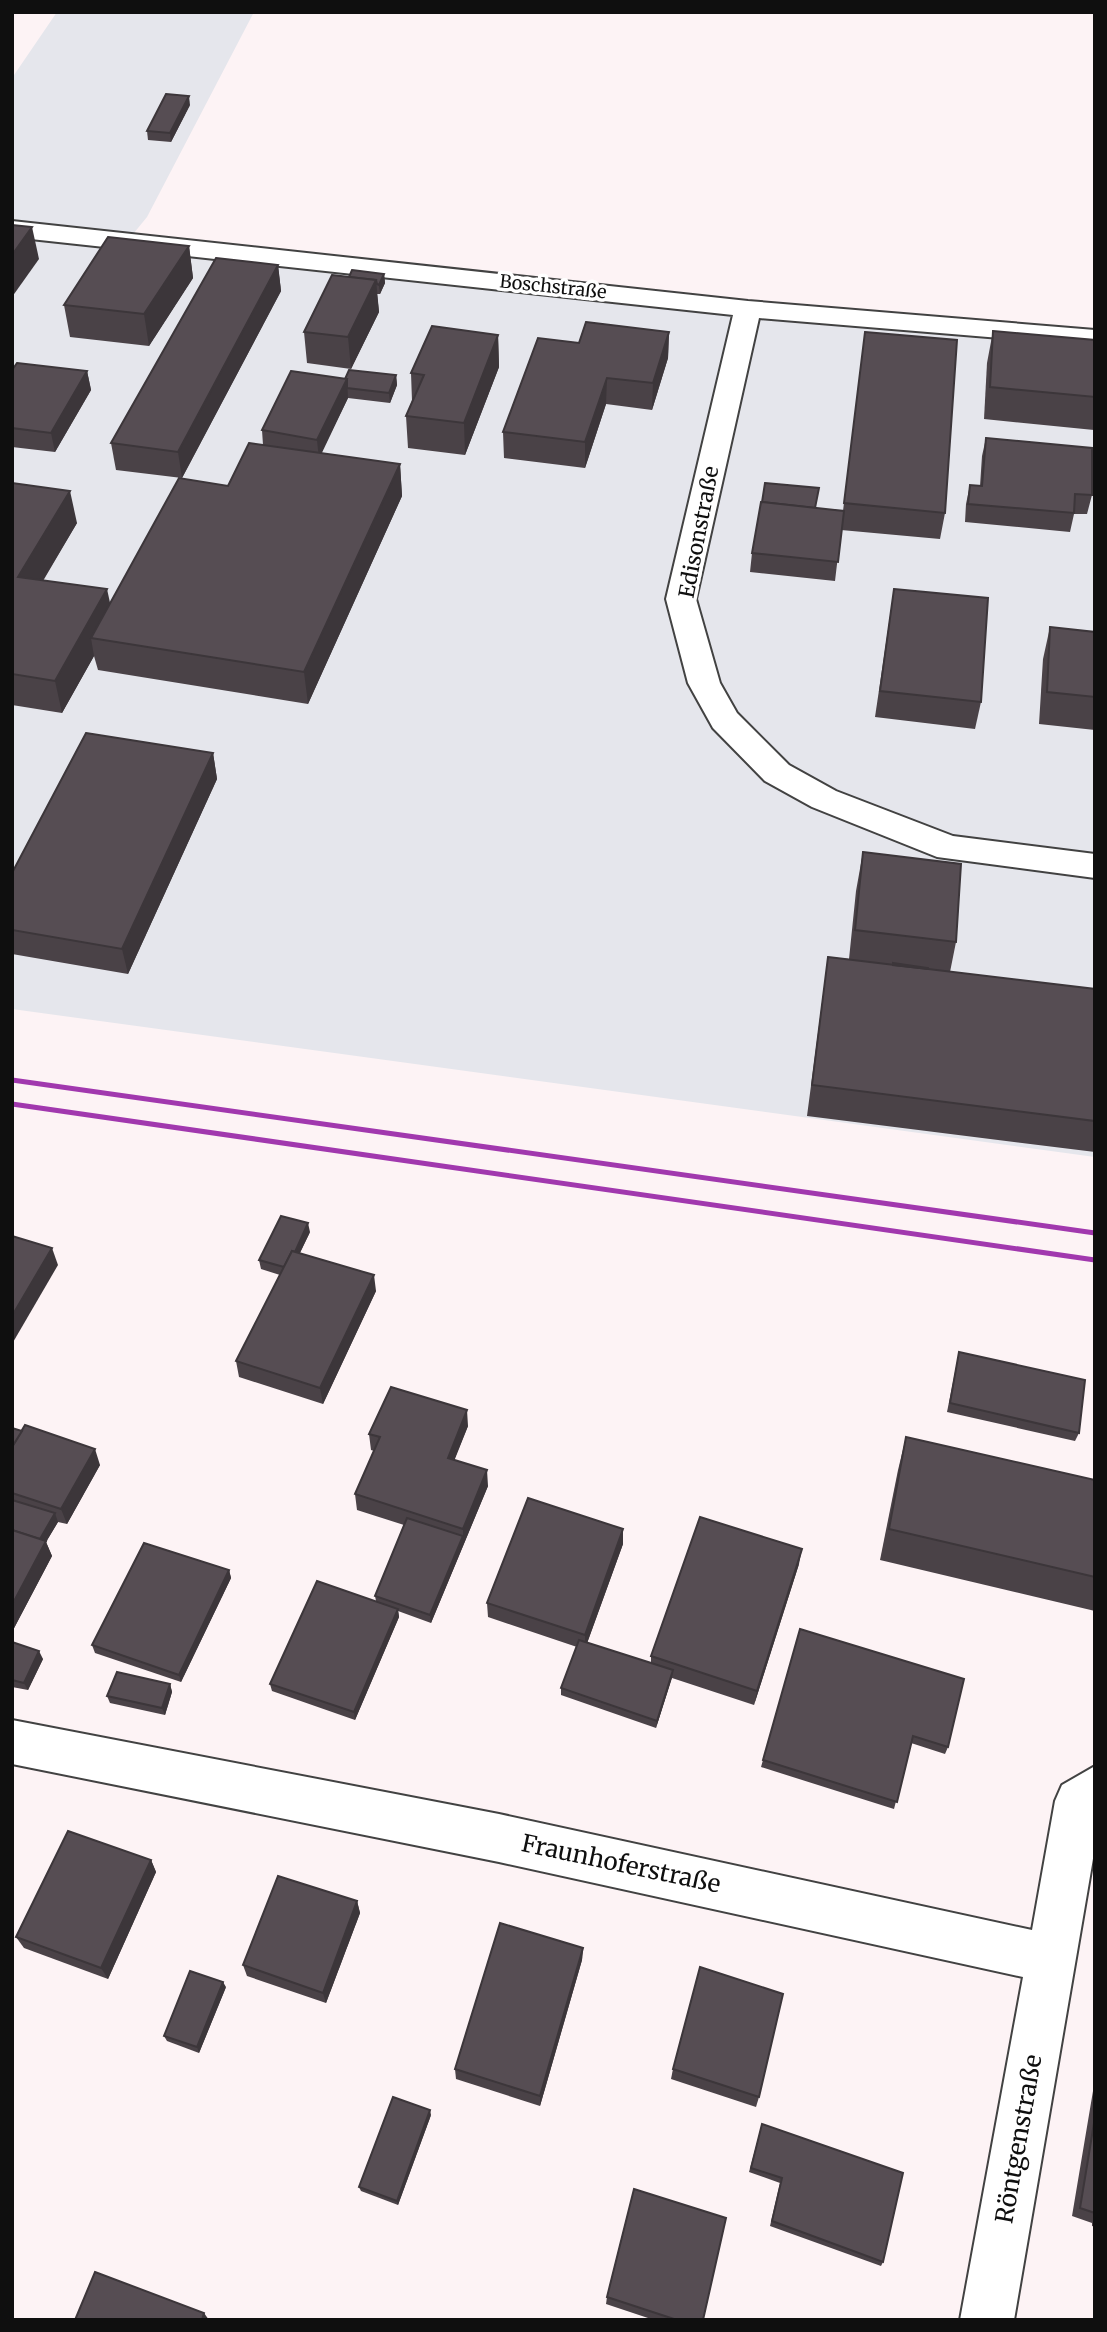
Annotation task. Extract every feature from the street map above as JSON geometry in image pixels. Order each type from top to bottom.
[{"type":"street","name":"Boschstraße","points":[[12,229],[748,309],[1095,338]]},
{"type":"street","name":"Edisonstraße","points":[[748,309],[681,598],[704,683],[724,720],[778,773],[824,799],[949,848],[1095,866]]},
{"type":"street","name":"Fraunhoferstraße","points":[[12,1742],[511,1840],[1051,1959]]},
{"type":"street","points":[[1051,1959],[1079,1801],[1095,1789]]},
{"type":"street","name":"Röntgenstraße","points":[[987,2320],[1051,1959]]},
{"type":"shaded area","points":[[57,12],[254,12],[147,217],[129,239],[1095,338],[1095,1157],[12,1009],[12,78]]},
{"type":"building","points":[[166,94],[189,96],[170,133],[147,131]]},
{"type":"building","points":[[12,225],[32,227],[12,255]]},
{"type":"building","points":[[108,237],[189,246],[144,314],[64,305]]},
{"type":"building","points":[[216,258],[278,265],[178,452],[111,443]]},
{"type":"building","points":[[352,270],[384,274],[379,285],[376,280],[349,277]]},
{"type":"building","points":[[332,275],[376,280],[348,337],[304,332]]},
{"type":"building","points":[[586,322],[669,332],[653,383],[607,378],[585,442],[503,432],[538,338],[579,343]]},
{"type":"building","points":[[432,326],[498,335],[464,423],[406,416],[424,375],[411,373]]},
{"type":"building","points":[[993,331],[1095,340],[1095,397],[990,387]]},
{"type":"building","points":[[865,332],[957,340],[945,513],[844,503]]},
{"type":"building","points":[[17,363],[87,371],[51,433],[12,428],[12,370]]},
{"type":"building","points":[[349,370],[396,375],[389,393],[347,388],[345,379]]},
{"type":"building","points":[[291,371],[347,379],[317,440],[262,430]]},
{"type":"building","points":[[986,438],[1092,448],[1092,495],[1075,494],[1074,513],[968,504],[970,485],[982,486]]},
{"type":"building","points":[[249,443],[400,464],[304,672],[91,638],[179,478],[228,486]]},
{"type":"building","points":[[12,483],[70,491],[18,577],[107,589],[55,681],[12,674]]},
{"type":"building","points":[[765,483],[819,488],[815,508],[762,502]]},
{"type":"building","points":[[761,502],[844,511],[838,562],[752,553]]},
{"type":"building","points":[[894,589],[988,598],[981,702],[880,691]]},
{"type":"building","points":[[1050,627],[1095,632],[1095,697],[1047,692]]},
{"type":"building","points":[[86,733],[213,753],[122,949],[12,930],[12,873]]},
{"type":"building","points":[[863,852],[961,864],[956,942],[855,930]]},
{"type":"building","points":[[828,957],[1095,989],[1095,1121],[812,1085]]},
{"type":"building","points":[[893,965],[928,968],[928,969]]},
{"type":"building","points":[[281,1216],[308,1223],[295,1252],[292,1251],[284,1267],[259,1260]]},
{"type":"building","points":[[12,1236],[52,1248],[12,1316]]},
{"type":"building","points":[[292,1251],[374,1275],[320,1388],[236,1361]]},
{"type":"building","points":[[959,1352],[1085,1380],[1079,1433],[950,1403]]},
{"type":"building","points":[[391,1387],[467,1410],[448,1458],[487,1470],[463,1529],[355,1494],[380,1437],[369,1434]]},
{"type":"building","points":[[25,1425],[95,1449],[61,1509],[12,1493],[12,1447]]},
{"type":"building","points":[[12,1428],[22,1431],[12,1447]]},
{"type":"building","points":[[906,1437],[1095,1480],[1095,1577],[889,1529]]},
{"type":"building","points":[[528,1498],[623,1529],[585,1635],[487,1603]]},
{"type":"building","points":[[12,1500],[55,1513],[40,1539],[12,1530]]},
{"type":"building","points":[[700,1517],[802,1549],[757,1691],[651,1656]]},
{"type":"building","points":[[407,1518],[463,1536],[430,1615],[375,1596]]},
{"type":"building","points":[[12,1530],[46,1541],[12,1605]]},
{"type":"building","points":[[144,1543],[229,1570],[179,1675],[92,1645]]},
{"type":"building","points":[[317,1581],[398,1609],[354,1712],[270,1684]]},
{"type":"building","points":[[800,1629],[964,1679],[948,1747],[913,1736],[897,1802],[763,1760]]},
{"type":"building","points":[[579,1640],[673,1670],[657,1721],[561,1688]]},
{"type":"building","points":[[12,1642],[39,1651],[24,1683],[12,1680]]},
{"type":"building","points":[[117,1672],[170,1684],[162,1708],[107,1696]]},
{"type":"building","points":[[68,1831],[151,1860],[101,1968],[16,1937]]},
{"type":"building","points":[[278,1876],[357,1901],[323,1993],[243,1965]]},
{"type":"building","points":[[500,1923],[583,1948],[540,2096],[455,2069]]},
{"type":"building","points":[[700,1967],[783,1994],[759,2097],[673,2069]]},
{"type":"building","points":[[190,1971],[223,1982],[197,2047],[164,2036]]},
{"type":"building","points":[[393,2097],[430,2110],[397,2201],[359,2187]]},
{"type":"building","points":[[1095,2117],[1095,2213],[1080,2208]]},
{"type":"building","points":[[762,2124],[903,2173],[883,2262],[772,2221],[782,2178],[751,2168]]},
{"type":"building","points":[[634,2189],[726,2218],[703,2320],[677,2320],[607,2297]]},
{"type":"building","points":[[95,2272],[204,2313],[202,2320],[75,2320]]},
{"type":"railway","points":[[12,1080],[1095,1233]]},
{"type":"railway","points":[[12,1104],[1095,1260]]}]
